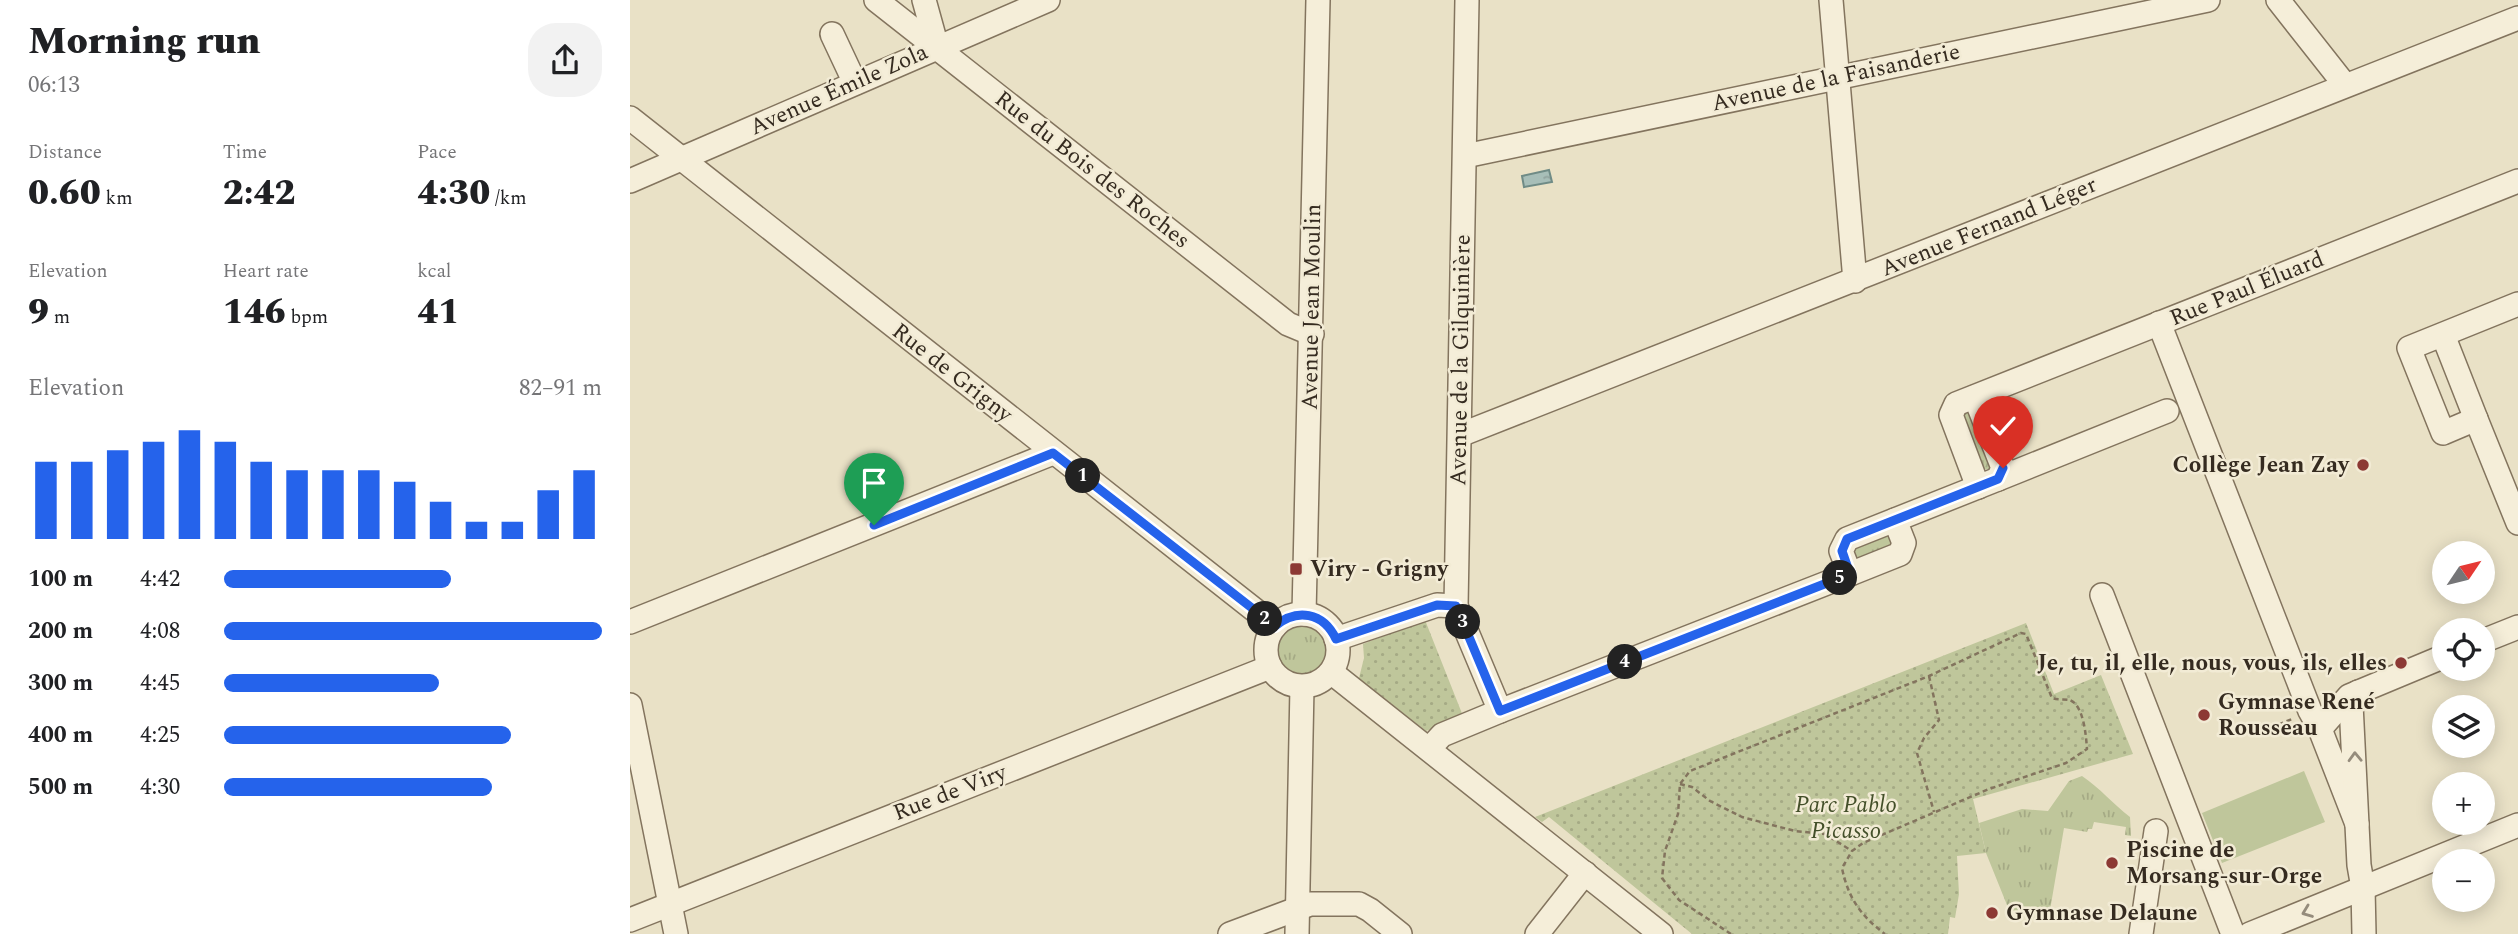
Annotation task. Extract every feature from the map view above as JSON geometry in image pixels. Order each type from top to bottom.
[{"type":"street","name":"Rue du Bois des Roches","points":[[877,0],[1287,324],[1312,334]]},
{"type":"street","points":[[925,0],[937,47]]},
{"type":"street","name":"Avenue Émile Zola","points":[[630,181],[1048,0]]},
{"type":"street","name":"Avenue Jean Moulin","points":[[1304,614],[1318,0]]},
{"type":"street","name":"Avenue de la Gilquinière","points":[[1466,0],[1456,606],[1500,711]]},
{"type":"street","points":[[1831,0],[1855,281]]},
{"type":"street","name":"Avenue de la Faisanderie","points":[[1465,156],[2208,0]]},
{"type":"street","points":[[2278,0],[2345,85]]},
{"type":"street","name":"Avenue Fernand Léger","points":[[1460,435],[2518,18]]},
{"type":"street","points":[[832,34],[855,83]]},
{"type":"street","name":"Rue de Grigny","points":[[630,118],[1275,626]]},
{"type":"street","name":"Rue Paul Éluard","points":[[1988,483],[1951,415],[1956,404],[2518,181]]},
{"type":"street","points":[[2476,419],[2443,433],[2409,348],[2518,304]]},
{"type":"street","points":[[2159,323],[2310,712],[2320,729],[2357,824]]},
{"type":"street","points":[[2443,335],[2518,523]]},
{"type":"street","points":[[1850,574],[1842,551],[1847,539],[2167,411]]},
{"type":"street","points":[[630,622],[1053,453]]},
{"type":"street","points":[[1429,749],[1442,735],[1900,554],[1904,543],[1895,520]]},
{"type":"street","points":[[2102,595],[2233,934]]},
{"type":"street","points":[[1336,639],[1437,605],[1456,606]]},
{"type":"street","points":[[1304,614],[1324,621],[1336,639],[1339,650],[1332,672],[1313,685],[1302,687],[1283,681],[1270,667],[1266,646],[1275,626],[1293,615],[1304,614]]},
{"type":"street","points":[[2495,636],[2518,627]]},
{"type":"street","points":[[2320,729],[2349,696],[2432,661]]},
{"type":"street","name":"Rue de Viry","points":[[630,920],[1270,667]]},
{"type":"street","points":[[1332,672],[1661,934]]},
{"type":"street","points":[[1297,934],[1302,687]]},
{"type":"street","points":[[2358,692],[2351,704],[2357,824],[2355,878],[2364,934]]},
{"type":"street","points":[[630,705],[676,934]]},
{"type":"street","points":[[2250,934],[2355,878],[2518,825]]},
{"type":"street","points":[[2141,934],[2156,831]]},
{"type":"street","points":[[1537,934],[1585,873]]},
{"type":"street","points":[[1230,934],[1310,904],[1359,904],[1400,934]]},
{"type":"path","points":[[1731,934],[1679,900],[1662,878],[1665,851],[1678,814],[1680,784],[1690,771],[1930,676],[2021,633],[2026,634],[2052,698],[2070,701],[2077,707],[2085,729],[2087,749],[2066,763],[1989,789],[1863,843],[1852,851],[1842,868],[1847,888],[1859,911],[1885,934]]},
{"type":"path","points":[[1930,676],[1939,720],[1924,738],[1917,753],[1934,812]]},
{"type":"path","points":[[1680,784],[1692,787],[1710,801],[1742,817],[1795,831],[1825,834],[1852,851]]},
{"type":"green space","points":[[1970,408],[1995,463],[1990,470],[1981,468],[1961,412]]},
{"type":"green space","points":[[1887,531],[1894,547],[1854,560],[1850,550]]},
{"type":"green space","points":[[1425,620],[1463,716],[1426,731],[1359,678],[1364,658],[1363,644]]},
{"type":"green space","name":"Parc Pablo Picasso","points":[[2026,623],[2054,694],[2101,675],[2133,754],[1973,799],[1986,853],[1957,856],[1959,894],[1955,918],[1950,917],[1948,934],[1692,934],[1549,817],[1542,822],[1535,817]]},
{"type":"green space","points":[[1303,626],[1320,634],[1328,651],[1320,668],[1303,676],[1286,668],[1278,651],[1286,634]]},
{"type":"green space","points":[[2304,771],[2325,822],[2222,863],[2202,813]]},
{"type":"green space","points":[[2082,776],[2130,817],[2131,836],[2125,835],[2126,827],[2094,822],[2092,829],[2087,832],[2064,828],[2049,916],[2009,910],[1986,853],[1979,823],[2022,809],[2048,811],[2069,781]]},
{"type":"water","points":[[1549,170],[1552,182],[1524,187],[1522,176]]},
{"type":"place","name":"Collège Jean Zay","points":[[2363,465]]},
{"type":"place","name":"Viry - Grigny","points":[[1296,569]]},
{"type":"place","name":"Je, tu, il, elle, nous, vous, ils, elles","points":[[2401,663]]},
{"type":"place","name":"Gymnase René Rousseau","points":[[2204,715]]},
{"type":"place","name":"Piscine de Morsang-sur-Orge","points":[[2112,863]]},
{"type":"place","name":"Gymnase Delaune","points":[[1992,913]]},
{"type":"route","points":[[874,525],[1053,453],[1275,626],[1293,615],[1315,616],[1332,629],[1336,639],[1437,605],[1456,606],[1500,711],[1850,574],[1842,551],[1847,539],[1998,479],[2003,468]]}]
